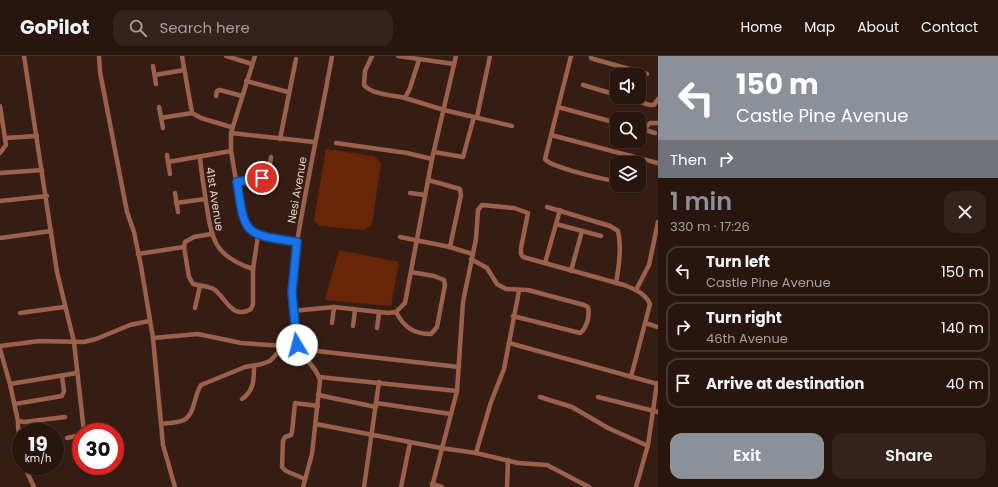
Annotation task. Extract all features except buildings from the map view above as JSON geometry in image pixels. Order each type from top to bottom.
[{"type":"street","points":[[24,56],[64,307],[74,342],[83,423]]},
{"type":"street","points":[[99,56],[100,72],[127,212],[134,232],[153,338],[163,445],[174,487]]},
{"type":"street","points":[[182,56],[192,113]]},
{"type":"street","points":[[226,56],[252,64]]},
{"type":"street","points":[[255,56],[231,130],[231,151],[242,216],[248,228],[258,236],[297,242]]},
{"type":"street","name":"Nesi Avenue","points":[[319,377],[298,347],[293,311],[292,280],[314,142],[332,56]]},
{"type":"street","points":[[372,56],[365,71],[364,85],[368,89],[444,110],[512,126]]},
{"type":"street","points":[[398,56],[454,64]]},
{"type":"street","points":[[293,311],[334,307],[379,313],[396,312],[405,303],[432,159],[456,56]]},
{"type":"street","points":[[434,152],[460,158],[463,157],[476,117],[490,56]]},
{"type":"street","points":[[572,56],[545,159],[547,162],[610,179]]},
{"type":"street","points":[[591,56],[598,60],[647,74]]},
{"type":"street","points":[[280,139],[288,92],[296,59]]},
{"type":"street","points":[[405,98],[410,88],[419,60]]},
{"type":"street","points":[[153,66],[156,84]]},
{"type":"street","points":[[155,75],[184,70]]},
{"type":"street","points":[[246,81],[288,92]]},
{"type":"street","points":[[582,85],[610,93]]},
{"type":"street","points":[[216,96],[217,91],[220,90],[242,96]]},
{"type":"street","points":[[646,104],[654,105],[658,99]]},
{"type":"street","points":[[0,106],[5,138],[5,149],[0,154]]},
{"type":"street","points":[[159,107],[163,128]]},
{"type":"street","points":[[558,107],[610,121]]},
{"type":"street","points":[[161,118],[192,113],[231,130],[280,139],[314,142]]},
{"type":"street","points":[[646,125],[658,123]]},
{"type":"street","points":[[646,130],[655,133]]},
{"type":"street","points":[[551,135],[630,156]]},
{"type":"street","points":[[5,138],[37,136]]},
{"type":"street","points":[[336,143],[407,153],[432,159]]},
{"type":"street","points":[[168,162],[231,151]]},
{"type":"street","points":[[167,155],[170,174]]},
{"type":"street","name":"41st Avenue","points":[[200,157],[211,234],[228,258],[238,264],[253,269]]},
{"type":"street","points":[[237,182],[268,176],[271,157]]},
{"type":"street","points":[[646,160],[658,163]]},
{"type":"street","points":[[0,173],[42,170]]},
{"type":"street","points":[[428,180],[460,189],[461,195],[450,247]]},
{"type":"street","points":[[175,193],[178,212]]},
{"type":"street","points":[[410,193],[425,195]]},
{"type":"street","points":[[0,201],[47,196]]},
{"type":"street","points":[[176,202],[205,199]]},
{"type":"street","points":[[442,487],[432,486],[457,391],[463,302],[472,257],[478,210],[482,205],[514,208],[528,213],[521,254],[524,257],[616,283],[636,290],[647,298],[650,304],[631,377]]},
{"type":"street","points":[[547,207],[610,226],[618,231],[620,237],[619,270],[616,283]]},
{"type":"street","points":[[545,263],[560,210]]},
{"type":"street","points":[[636,290],[649,265],[658,222]]},
{"type":"street","points":[[556,224],[601,236]]},
{"type":"street","points":[[571,271],[582,230]]},
{"type":"street","points":[[0,238],[51,231]]},
{"type":"street","points":[[211,234],[188,239],[184,247],[191,281],[200,286],[217,291],[230,309],[235,311],[249,311],[252,309],[253,269],[258,236]]},
{"type":"street","points":[[400,237],[450,247],[472,257],[487,268],[497,284],[506,289],[519,291],[528,290],[584,305],[588,307],[589,312],[584,330],[580,333],[513,316]]},
{"type":"street","points":[[138,254],[184,247]]},
{"type":"street","points":[[396,312],[402,324],[409,330],[431,334],[434,333],[437,327],[445,285],[444,280],[434,276],[411,272]]},
{"type":"street","points":[[195,308],[200,286]]},
{"type":"street","points":[[476,453],[491,402],[504,369],[519,291]]},
{"type":"street","points":[[20,313],[64,307]]},
{"type":"street","points":[[332,323],[334,307]]},
{"type":"street","points":[[353,326],[355,310]]},
{"type":"street","points":[[377,328],[379,313]]},
{"type":"street","points":[[0,346],[40,341],[74,342],[96,339],[130,325],[149,321]]},
{"type":"street","points":[[645,323],[658,327]]},
{"type":"street","points":[[153,338],[198,334],[241,343],[298,347],[459,367]]},
{"type":"street","points":[[509,343],[657,384],[656,411],[636,487]]},
{"type":"street","points":[[161,424],[184,420],[191,411],[198,390],[208,381],[245,367],[270,361],[284,346]]},
{"type":"street","points":[[0,349],[10,384],[18,421],[24,422],[65,417]]},
{"type":"street","points":[[242,399],[249,395],[254,366]]},
{"type":"street","points":[[10,384],[77,373]]},
{"type":"street","points":[[15,404],[62,396],[64,391],[62,376]]},
{"type":"street","points":[[303,487],[311,463],[318,406],[319,377],[457,391]]},
{"type":"street","points":[[364,487],[373,435],[379,382]]},
{"type":"street","points":[[318,395],[376,405],[451,414]]},
{"type":"street","points":[[540,397],[572,407],[608,428],[648,446]]},
{"type":"street","points":[[598,397],[656,411]]},
{"type":"street","points":[[305,479],[286,471],[282,467],[282,441],[292,432],[295,403],[318,406]]},
{"type":"street","points":[[316,424],[410,443],[476,453],[508,460],[547,465],[589,487]]},
{"type":"street","points":[[67,438],[72,437]]},
{"type":"street","points":[[401,487],[410,443]]},
{"type":"street","points":[[507,487],[508,460]]},
{"type":"street","points":[[28,475],[34,487]]},
{"type":"shaded area","points":[[326,149],[374,156],[381,163],[372,224],[365,230],[319,226],[314,220]]},
{"type":"shaded area","points":[[339,250],[399,262],[391,306],[325,300]]},
{"type":"route","points":[[262,178],[237,182],[242,216],[248,228],[258,236],[297,242],[292,292],[297,345]]}]
